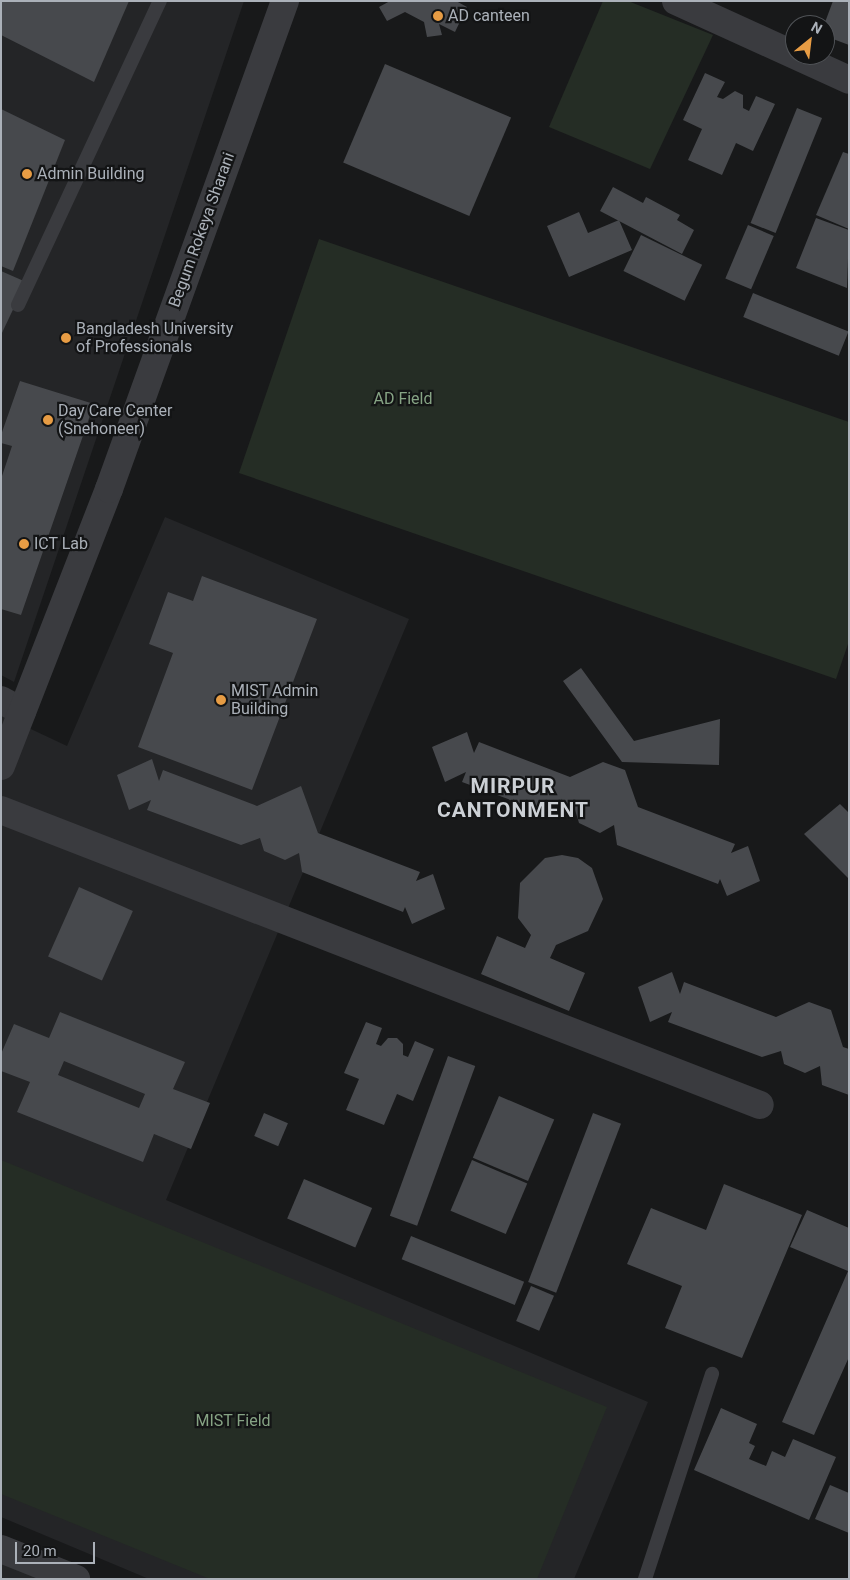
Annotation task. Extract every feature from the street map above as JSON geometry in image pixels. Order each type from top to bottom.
[{"type":"street","name":"Begum Rokeya Sharani","points":[[1,766],[12,706],[112,480],[285,1]]},
{"type":"street","points":[[676,1],[849,80]]},
{"type":"street","points":[[1,810],[760,1105]]},
{"type":"street","points":[[1,1549],[76,1579]]},
{"type":"lane","points":[[18,305],[160,1]]},
{"type":"lane","points":[[645,1579],[712,1374]]},
{"type":"shaded area","name":"Bangladesh University of Professionals","points":[[1,1],[244,1],[14,682],[1,675]]},
{"type":"shaded area","points":[[165,517],[409,619],[166,1200],[648,1402],[574,1579],[149,1579],[1,1517],[1,715],[67,746]]},
{"type":"shaded area","points":[[1,1563],[43,1579],[1,1579]]},
{"type":"green space","points":[[603,1],[628,1],[713,35],[650,169],[549,127]]},
{"type":"green space","name":"AD Field","points":[[319,239],[849,422],[849,641],[836,679],[239,473]]},
{"type":"green space","name":"MIST Field","points":[[1,1160],[607,1407],[537,1579],[210,1579],[1,1494]]},
{"type":"building","points":[[1,1],[129,1],[94,82],[1,35]]},
{"type":"building","name":"AD canteen","points":[[390,1],[456,1],[467,7],[455,32],[439,24],[442,35],[427,37],[424,22],[405,12],[387,21],[379,7]]},
{"type":"building","points":[[833,1],[849,1],[849,45],[835,40],[835,15],[828,15]]},
{"type":"building","points":[[385,64],[511,118],[469,216],[343,162]]},
{"type":"building","points":[[705,73],[725,82],[717,97],[723,99],[735,91],[743,95],[743,108],[749,111],[756,96],[775,104],[753,151],[736,143],[722,175],[688,160],[702,129],[683,120]]},
{"type":"building","points":[[797,108],[822,118],[776,233],[751,223]]},
{"type":"building","name":"Admin Building","points":[[1,109],[65,140],[13,271],[1,266]]},
{"type":"building","points":[[843,152],[849,154],[849,229],[816,215]]},
{"type":"building","points":[[613,187],[643,203],[646,197],[680,215],[677,220],[694,230],[682,254],[600,211]]},
{"type":"building","points":[[579,212],[588,233],[619,220],[632,250],[569,277],[547,226]]},
{"type":"building","points":[[816,218],[849,230],[847,288],[796,268]]},
{"type":"building","points":[[748,225],[774,236],[751,289],[725,278]]},
{"type":"building","points":[[641,235],[702,265],[685,301],[623,271]]},
{"type":"building","points":[[1,271],[26,282],[1,335]]},
{"type":"building","points":[[753,293],[848,332],[839,356],[743,317]]},
{"type":"building","name":"ICT Lab","points":[[20,381],[94,404],[21,615],[1,609],[1,479],[12,446],[1,443],[1,435]]},
{"type":"building","name":"MIST Admin Building","points":[[202,576],[317,619],[252,790],[138,747],[173,653],[149,644],[168,592],[193,601]]},
{"type":"building","points":[[581,668],[634,741],[720,719],[719,765],[622,762],[563,681]]},
{"type":"building","points":[[467,732],[474,753],[479,742],[570,777],[603,762],[625,770],[638,807],[735,844],[731,853],[748,846],[760,881],[727,896],[720,879],[718,884],[617,845],[614,825],[600,833],[579,823],[575,810],[556,817],[462,782],[466,772],[445,782],[432,747]]},
{"type":"building","points":[[152,759],[159,781],[163,770],[257,806],[301,786],[318,833],[420,872],[416,881],[433,874],[445,909],[412,924],[405,907],[403,912],[302,872],[299,853],[285,860],[264,851],[260,838],[241,845],[147,810],[151,800],[129,810],[117,775]]},
{"type":"building","points":[[840,804],[849,813],[849,879],[804,834]]},
{"type":"building","points":[[562,855],[578,858],[592,868],[603,899],[588,931],[556,945],[550,958],[585,973],[569,1011],[481,974],[497,936],[525,948],[531,935],[518,918],[520,883],[545,858]]},
{"type":"building","points":[[79,887],[133,911],[102,980],[48,956]]},
{"type":"building","points":[[672,972],[680,994],[684,982],[776,1017],[809,1002],[831,1010],[843,1047],[849,1049],[849,1095],[822,1085],[820,1066],[805,1073],[784,1064],[781,1051],[762,1057],[668,1022],[672,1012],[650,1022],[638,987]]},
{"type":"building","points":[[60,1012],[185,1062],[173,1089],[210,1103],[191,1149],[154,1134],[143,1162],[17,1112],[30,1082],[1,1071],[1,1054],[14,1024],[49,1038]],"holes":[[[64,1061],[145,1094],[139,1108],[58,1075]]]},
{"type":"building","points":[[366,1022],[382,1028],[376,1044],[381,1046],[388,1038],[397,1038],[403,1044],[403,1055],[408,1057],[415,1041],[434,1049],[413,1101],[397,1094],[384,1125],[346,1110],[359,1079],[344,1073]]},
{"type":"building","points":[[448,1056],[475,1066],[417,1226],[390,1216]]},
{"type":"building","points":[[499,1096],[554,1119],[528,1181],[473,1158]]},
{"type":"building","points":[[264,1113],[288,1123],[278,1146],[254,1136]]},
{"type":"building","points":[[593,1113],[621,1124],[556,1293],[528,1282]]},
{"type":"building","points":[[472,1160],[527,1183],[506,1234],[451,1211]]},
{"type":"building","points":[[304,1179],[372,1208],[355,1247],[287,1219]]},
{"type":"building","points":[[724,1184],[802,1215],[742,1358],[665,1328],[682,1286],[627,1264],[651,1208],[706,1230]]},
{"type":"building","points":[[807,1210],[849,1228],[849,1357],[814,1435],[782,1422],[848,1271],[790,1247]]},
{"type":"building","points":[[411,1236],[524,1282],[515,1305],[402,1259]]},
{"type":"building","points":[[531,1286],[554,1296],[539,1331],[516,1321]]},
{"type":"building","points":[[721,1408],[757,1424],[749,1443],[755,1446],[749,1459],[766,1466],[772,1451],[785,1457],[793,1439],[836,1457],[809,1520],[694,1470]]},
{"type":"building","points":[[830,1485],[849,1493],[849,1533],[815,1519]]},
{"type":"place","name":"AD canteen","points":[[438,16]]},
{"type":"place","name":"Admin Building","points":[[27,174]]},
{"type":"place","name":"Bangladesh University of Professionals","points":[[66,338]]},
{"type":"place","name":"Day Care Center (Snehoneer)","points":[[48,420]]},
{"type":"place","name":"ICT Lab","points":[[24,544]]},
{"type":"place","name":"MIST Admin Building","points":[[221,700]]},
{"type":"district","name":"MIRPUR CANTONMENT","points":[[513,798]]}]
